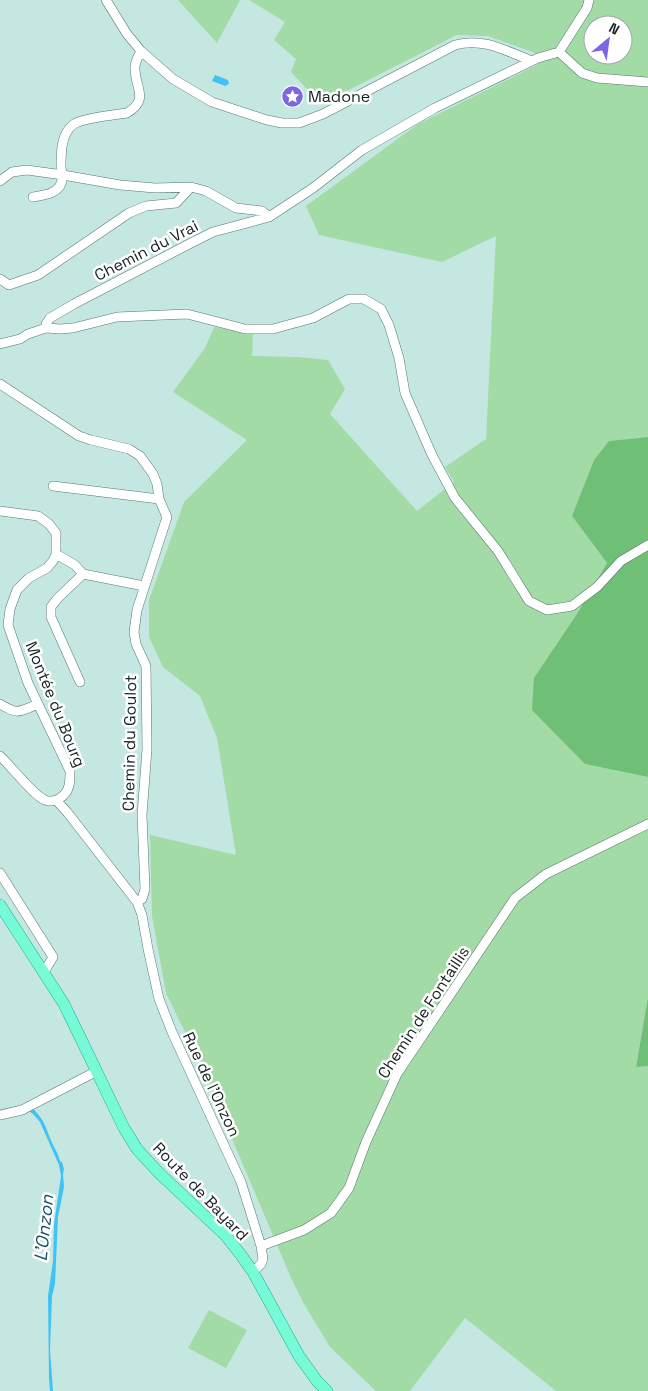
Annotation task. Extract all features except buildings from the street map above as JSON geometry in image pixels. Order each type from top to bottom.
[{"type":"main road","name":"Route de Bayard","points":[[0,905],[64,1004],[124,1128],[138,1149],[158,1172],[226,1236],[241,1255],[299,1356],[327,1391]]},
{"type":"street","points":[[106,0],[127,34],[141,51],[173,79],[212,102],[266,120],[282,123],[299,123],[322,114],[464,42],[482,42],[532,61]]},
{"type":"street","points":[[589,0],[584,15],[559,52],[582,73],[597,78],[648,82]]},
{"type":"street","points":[[33,197],[48,195],[56,190],[62,182],[63,143],[68,129],[82,121],[127,113],[140,101],[135,67],[141,51]]},
{"type":"street","name":"Chemin du Vrai","points":[[46,328],[50,318],[192,242],[213,232],[269,217],[313,188],[362,150],[435,108],[532,61],[559,52]]},
{"type":"street","points":[[0,181],[12,172],[27,170],[120,185],[155,188],[191,187],[206,190],[236,208],[262,211],[269,217]]},
{"type":"street","points":[[0,279],[9,285],[38,275],[129,213],[146,206],[176,203],[191,187]]},
{"type":"street","points":[[0,344],[20,339],[46,328],[73,328],[117,317],[187,314],[245,329],[273,329],[313,318],[348,299],[364,299],[381,309],[389,325],[399,358],[405,393],[432,455],[455,498],[498,551],[529,601],[547,610],[572,606],[597,586],[621,561],[648,545]]},
{"type":"street","name":"Chemin du Goulot","points":[[0,384],[79,436],[129,449],[140,456],[153,474],[157,484],[159,499],[167,517],[137,610],[134,632],[136,644],[146,666],[147,749],[142,814],[145,889],[142,898],[137,902]]},
{"type":"street","points":[[53,486],[159,499]]},
{"type":"street","points":[[0,512],[38,516],[49,524],[56,533],[56,554],[75,565],[83,574],[144,586]]},
{"type":"street","name":"Montée du Bourg","points":[[56,554],[48,568],[29,578],[17,590],[10,609],[8,625],[28,683],[70,771],[70,783],[65,795],[56,800]]},
{"type":"street","points":[[80,682],[51,617],[50,607],[83,574]]},
{"type":"street","points":[[0,704],[12,711],[20,712],[38,704]]},
{"type":"street","points":[[0,756],[37,795],[45,800],[56,800]]},
{"type":"street","name":"Rue de l'Onzon","points":[[56,800],[131,892],[137,902],[142,915],[159,1000],[241,1182],[261,1246],[263,1258],[261,1264],[252,1272]]},
{"type":"street","name":"Chemin de Fontaillis","points":[[261,1246],[304,1230],[332,1213],[349,1188],[366,1142],[397,1074],[515,898],[546,874],[648,824]]},
{"type":"street","points":[[0,873],[53,957],[44,972]]},
{"type":"street","points":[[0,1115],[22,1110],[97,1071]]},
{"type":"green space","points":[[178,0],[240,0],[217,43]]},
{"type":"green space","points":[[249,0],[648,0],[648,437],[609,441],[594,460],[572,516],[607,563],[575,617],[585,764],[648,777],[648,997],[636,1066],[648,1066],[648,1391],[556,1391],[465,1318],[410,1391],[376,1391],[330,1347],[304,1304],[198,1059],[166,993],[152,916],[150,835],[236,855],[217,738],[200,696],[163,667],[149,637],[149,600],[184,502],[247,440],[173,392],[205,348],[214,327],[253,333],[252,356],[328,360],[345,389],[330,414],[417,511],[454,482],[445,467],[486,439],[496,236],[442,262],[319,235],[306,206],[418,124],[539,64],[535,53],[488,36],[457,35],[321,104],[291,72],[296,59],[274,40],[285,22]]},
{"type":"green space","points":[[648,437],[648,777],[585,764],[532,710],[534,678],[575,617],[607,563],[572,516],[594,460],[609,441]]},
{"type":"green space","points":[[648,997],[648,1066],[636,1067]]},
{"type":"green space","points":[[209,1310],[247,1330],[226,1368],[188,1348]]},
{"type":"water","points":[[215,75],[228,80],[229,84],[225,86],[212,81]]},
{"type":"water","points":[[30,1107],[43,1121],[64,1169],[64,1187],[58,1217],[55,1284],[52,1296],[50,1350],[53,1391],[50,1391],[49,1379],[48,1296],[53,1261],[54,1224],[61,1176],[59,1165],[40,1122],[29,1111]]},
{"type":"place","name":"Madone","points":[[292,96]]},
{"type":"water label","name":"L'Onzon","points":[[44,1228]]}]
